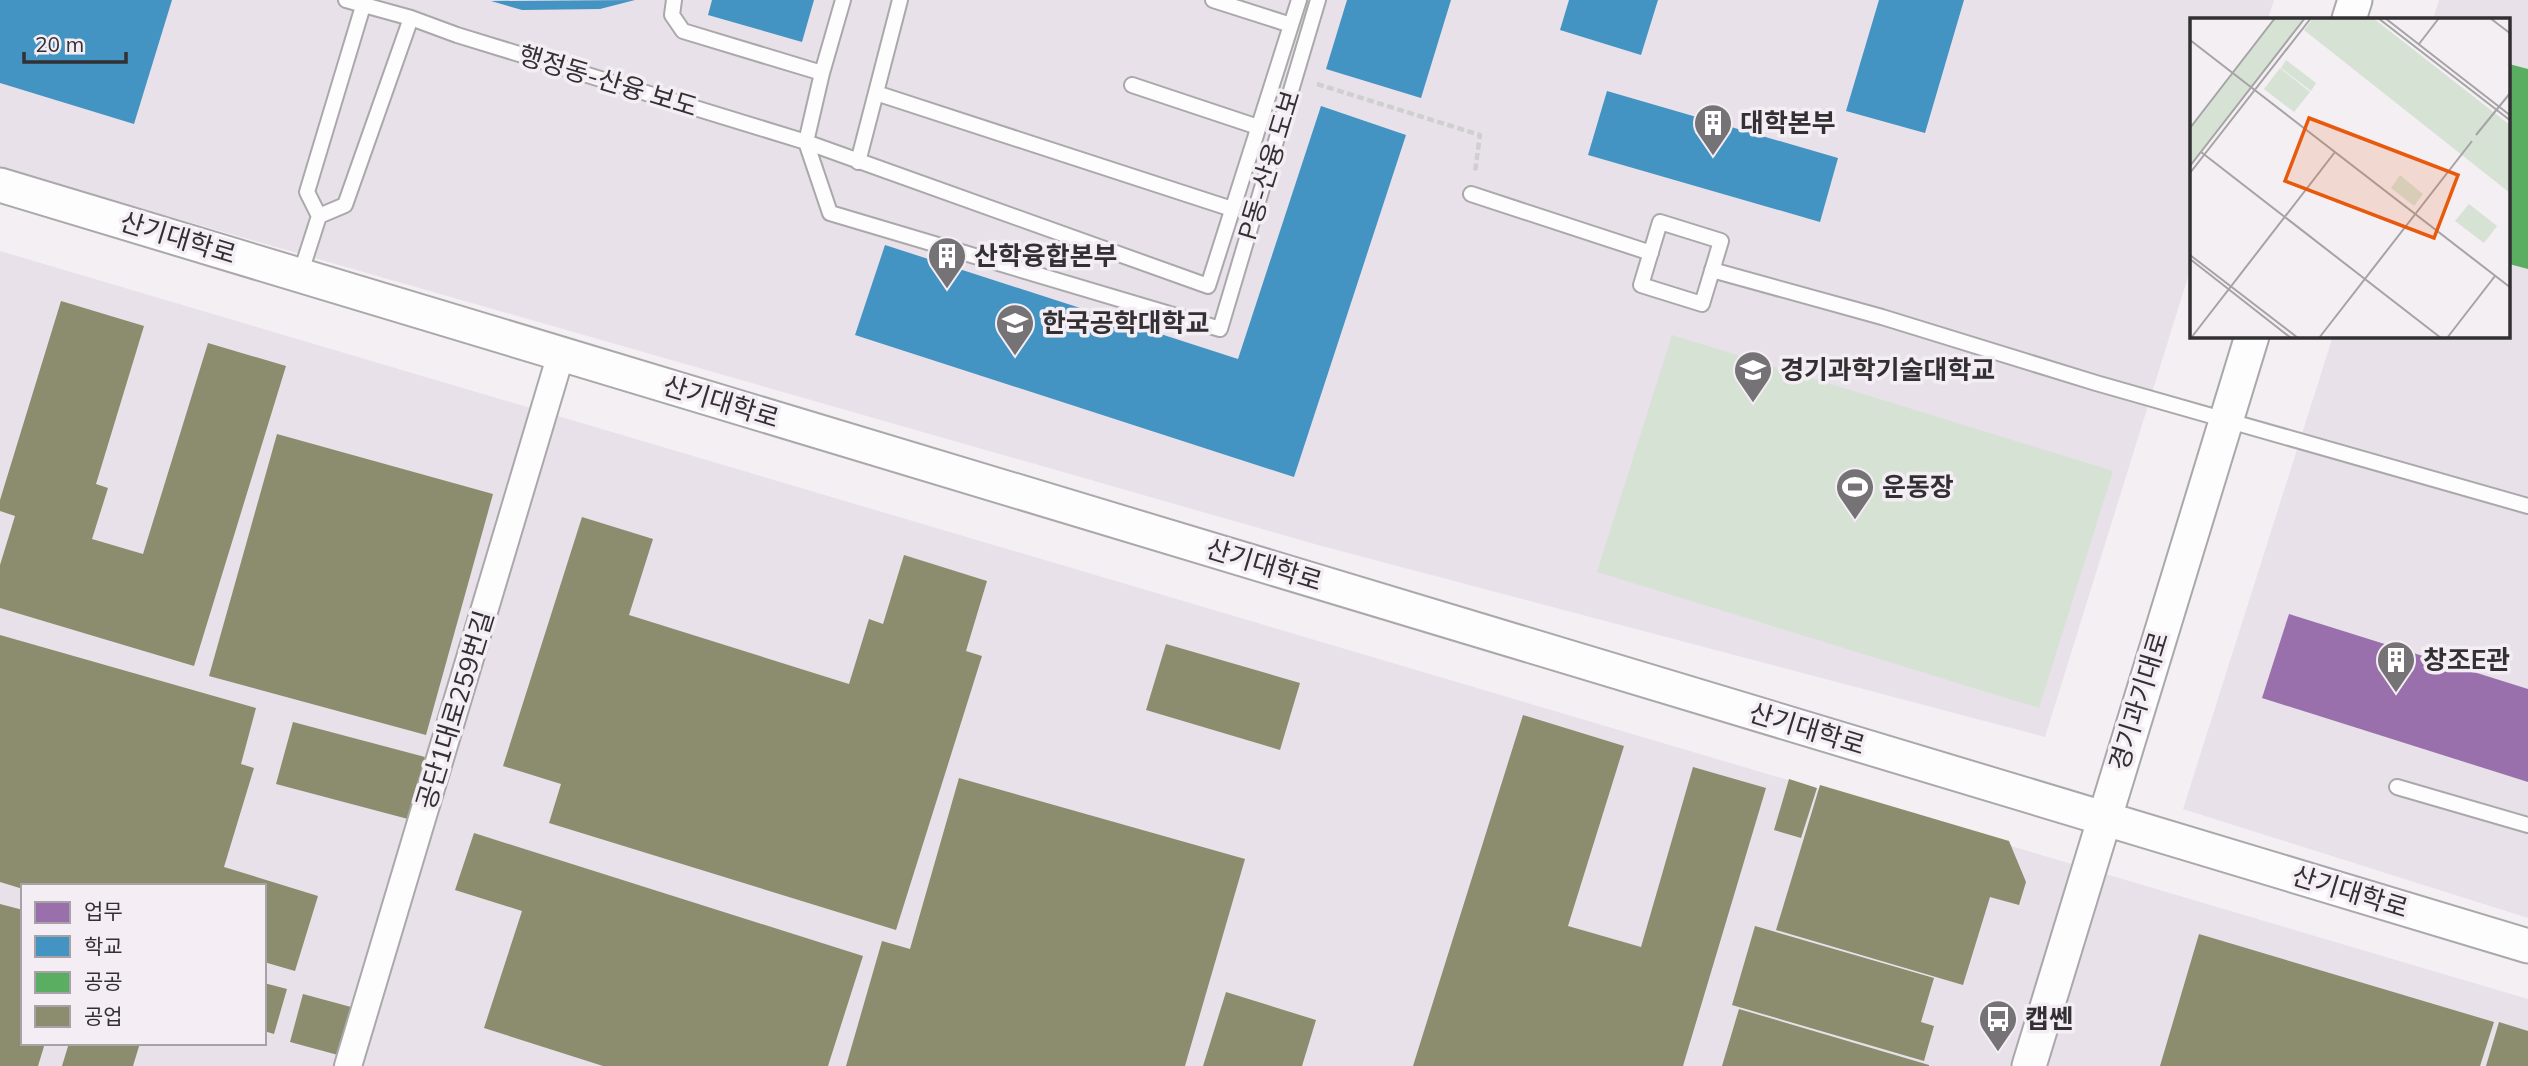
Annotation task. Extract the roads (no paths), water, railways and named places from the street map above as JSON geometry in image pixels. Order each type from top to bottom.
[{"type":"street","points":[[2349,18],[2355,0]]},
{"type":"street","name":"산기대학로","points":[[0,185],[2528,946]]},
{"type":"street","name":"경기과기대로","points":[[2029,1066],[2251,338]]},
{"type":"street","name":"공단1대로259번길","points":[[348,1066],[561,354]]},
{"type":"lane","name":"행정동-산융 보도","points":[[346,0],[806,142],[1208,286],[1232,209]]},
{"type":"lane","points":[[674,0],[672,15],[683,31],[822,73]]},
{"type":"lane","points":[[806,142],[843,0]]},
{"type":"lane","points":[[858,162],[900,0]]},
{"type":"lane","points":[[1213,0],[1291,25]]},
{"type":"lane","points":[[876,93],[1232,209],[1299,0]]},
{"type":"lane","name":"P동-산융 도보","points":[[806,142],[830,213],[1220,330],[1318,0]]},
{"type":"lane","points":[[300,275],[319,216],[307,192],[363,6]]},
{"type":"lane","points":[[319,216],[345,205],[411,18]]},
{"type":"lane","points":[[1132,85],[1258,128]]},
{"type":"lane","points":[[1471,194],[1651,253]]},
{"type":"lane","points":[[1660,222],[1721,241],[1712,270],[1702,304],[1641,285],[1660,222]]},
{"type":"lane","points":[[1712,270],[2528,506]]},
{"type":"lane","points":[[2397,787],[2528,825]]},
{"type":"place","name":"대학본부","points":[[1713,157]]},
{"type":"place","name":"산학융합본부","points":[[947,290]]},
{"type":"place","name":"한국공학대학교","points":[[1015,357]]},
{"type":"place","name":"경기과학기술대학교","points":[[1753,404]]},
{"type":"place","name":"운동장","points":[[1855,521]]},
{"type":"place","name":"창조E관","points":[[2396,694]]},
{"type":"place","name":"캡쎈","points":[[1998,1053]]}]
